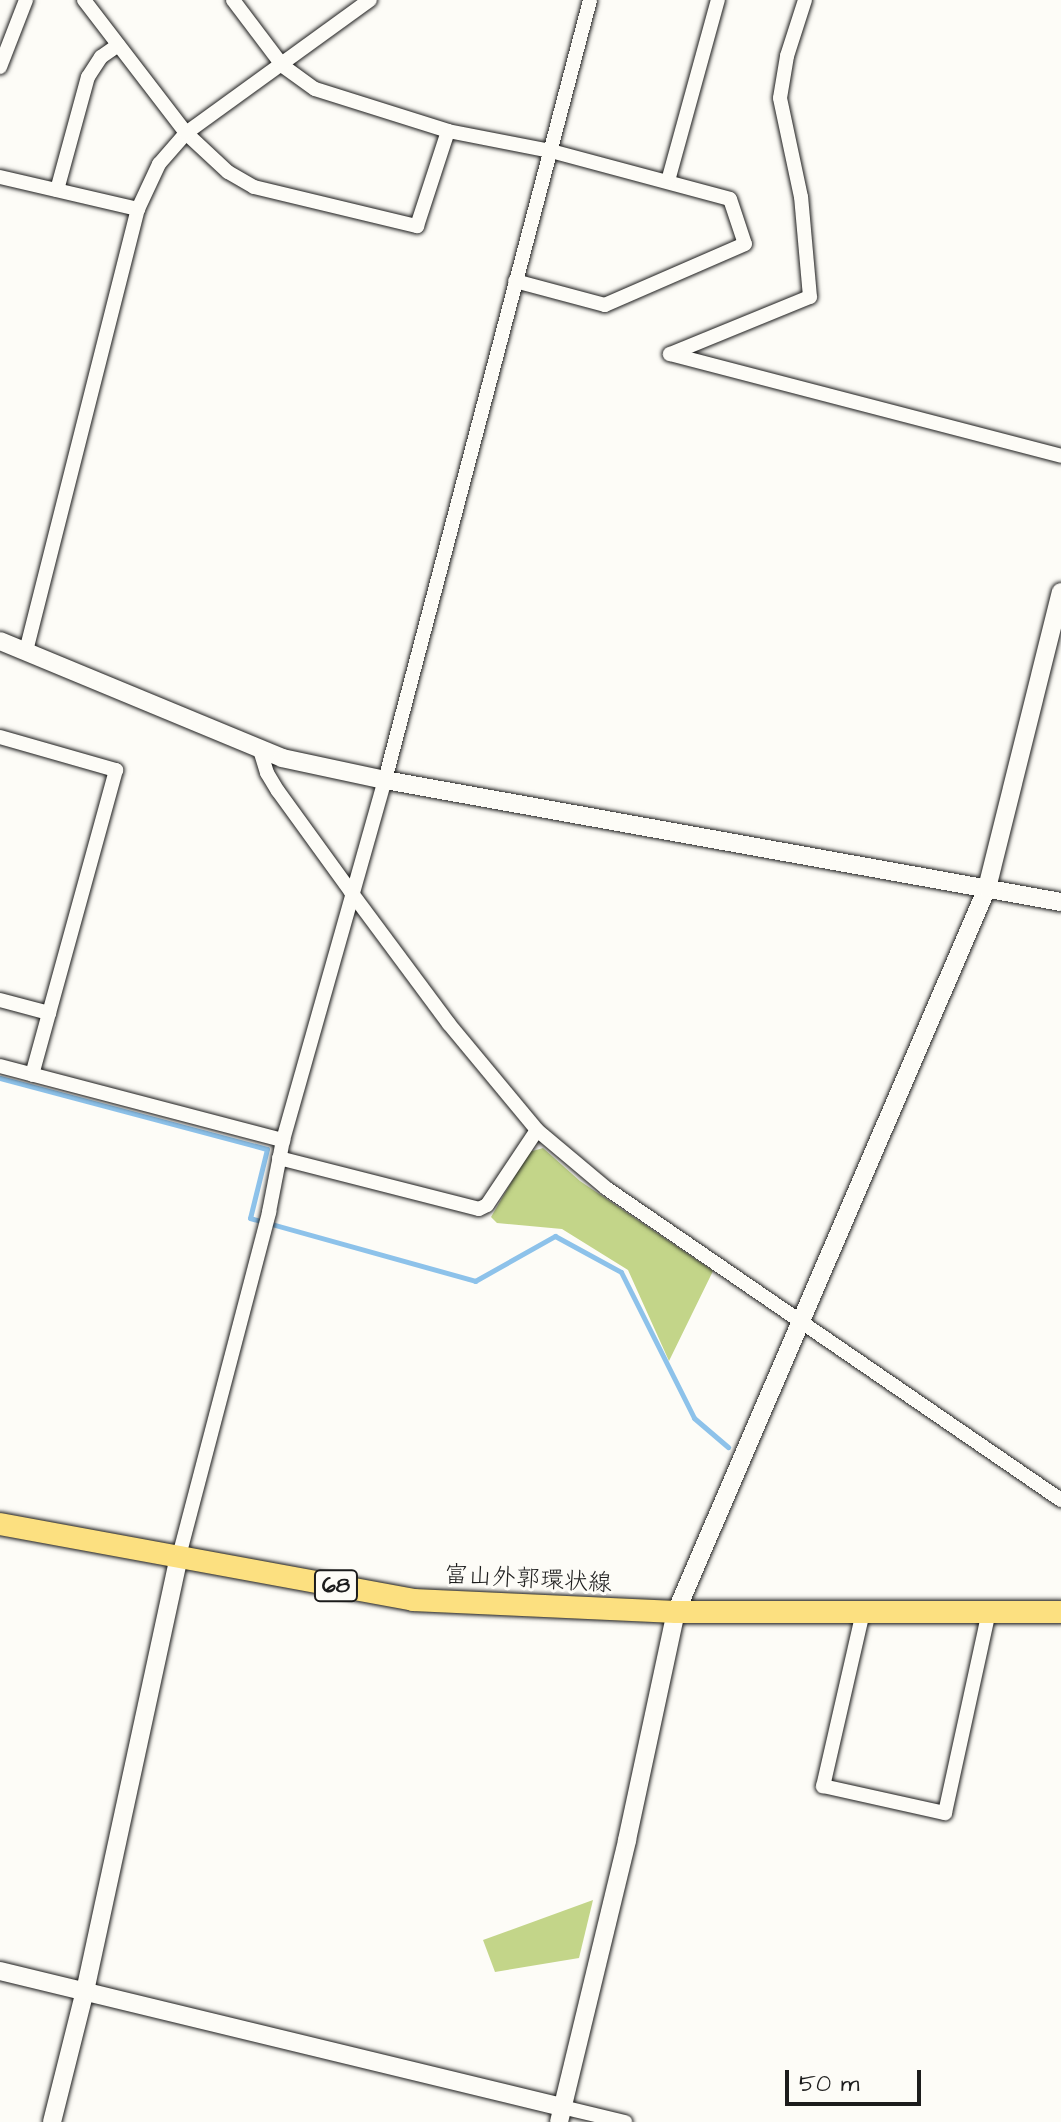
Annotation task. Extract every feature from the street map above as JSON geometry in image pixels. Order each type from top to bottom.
[{"type":"main road","name":"富山外郭環状線","points":[[0,1524],[413,1600],[676,1612],[1061,1612]]},
{"type":"street","points":[[0,67],[26,0]]},
{"type":"street","points":[[84,0],[186,133],[228,172],[254,187],[417,226],[448,131]]},
{"type":"street","points":[[233,0],[283,66],[315,89],[448,131],[551,151],[730,199],[745,244],[605,305],[515,281]]},
{"type":"street","points":[[342,0],[352,13]]},
{"type":"street","points":[[26,651],[138,209],[159,164],[186,133],[283,66],[370,0]]},
{"type":"street","points":[[52,2122],[85,1991],[179,1556],[269,1212],[283,1140],[385,780],[590,0]]},
{"type":"street","points":[[668,181],[718,0]]},
{"type":"street","points":[[805,0],[787,56],[780,98],[801,197],[810,297],[670,354],[1061,456]]},
{"type":"street","points":[[57,190],[88,77],[101,57],[118,45]]},
{"type":"street","points":[[0,177],[138,209]]},
{"type":"street","points":[[561,2114],[627,1840],[676,1612],[987,888],[1061,592]]},
{"type":"street","points":[[0,641],[282,758],[385,780],[1061,902]]},
{"type":"street","points":[[0,737],[116,770],[32,1075]]},
{"type":"street","points":[[260,750],[267,773],[351,892],[449,1024],[537,1130],[606,1188],[1061,1500]]},
{"type":"street","points":[[0,1000],[49,1013]]},
{"type":"street","points":[[0,1066],[283,1140]]},
{"type":"street","points":[[279,1158],[479,1209],[487,1205],[537,1130]]},
{"type":"street","points":[[863,1612],[823,1786],[945,1813],[989,1612]]},
{"type":"street","points":[[0,1971],[561,2114],[625,2122]]},
{"type":"green space","points":[[543,1148],[580,1181],[713,1271],[669,1361],[628,1270],[562,1229],[497,1223],[491,1217],[529,1152]]},
{"type":"green space","points":[[593,1900],[579,1958],[495,1972],[483,1940]]},
{"type":"waterway","points":[[0,1078],[267,1149],[250,1218],[475,1281],[555,1236],[621,1272],[694,1418],[728,1447]]}]
